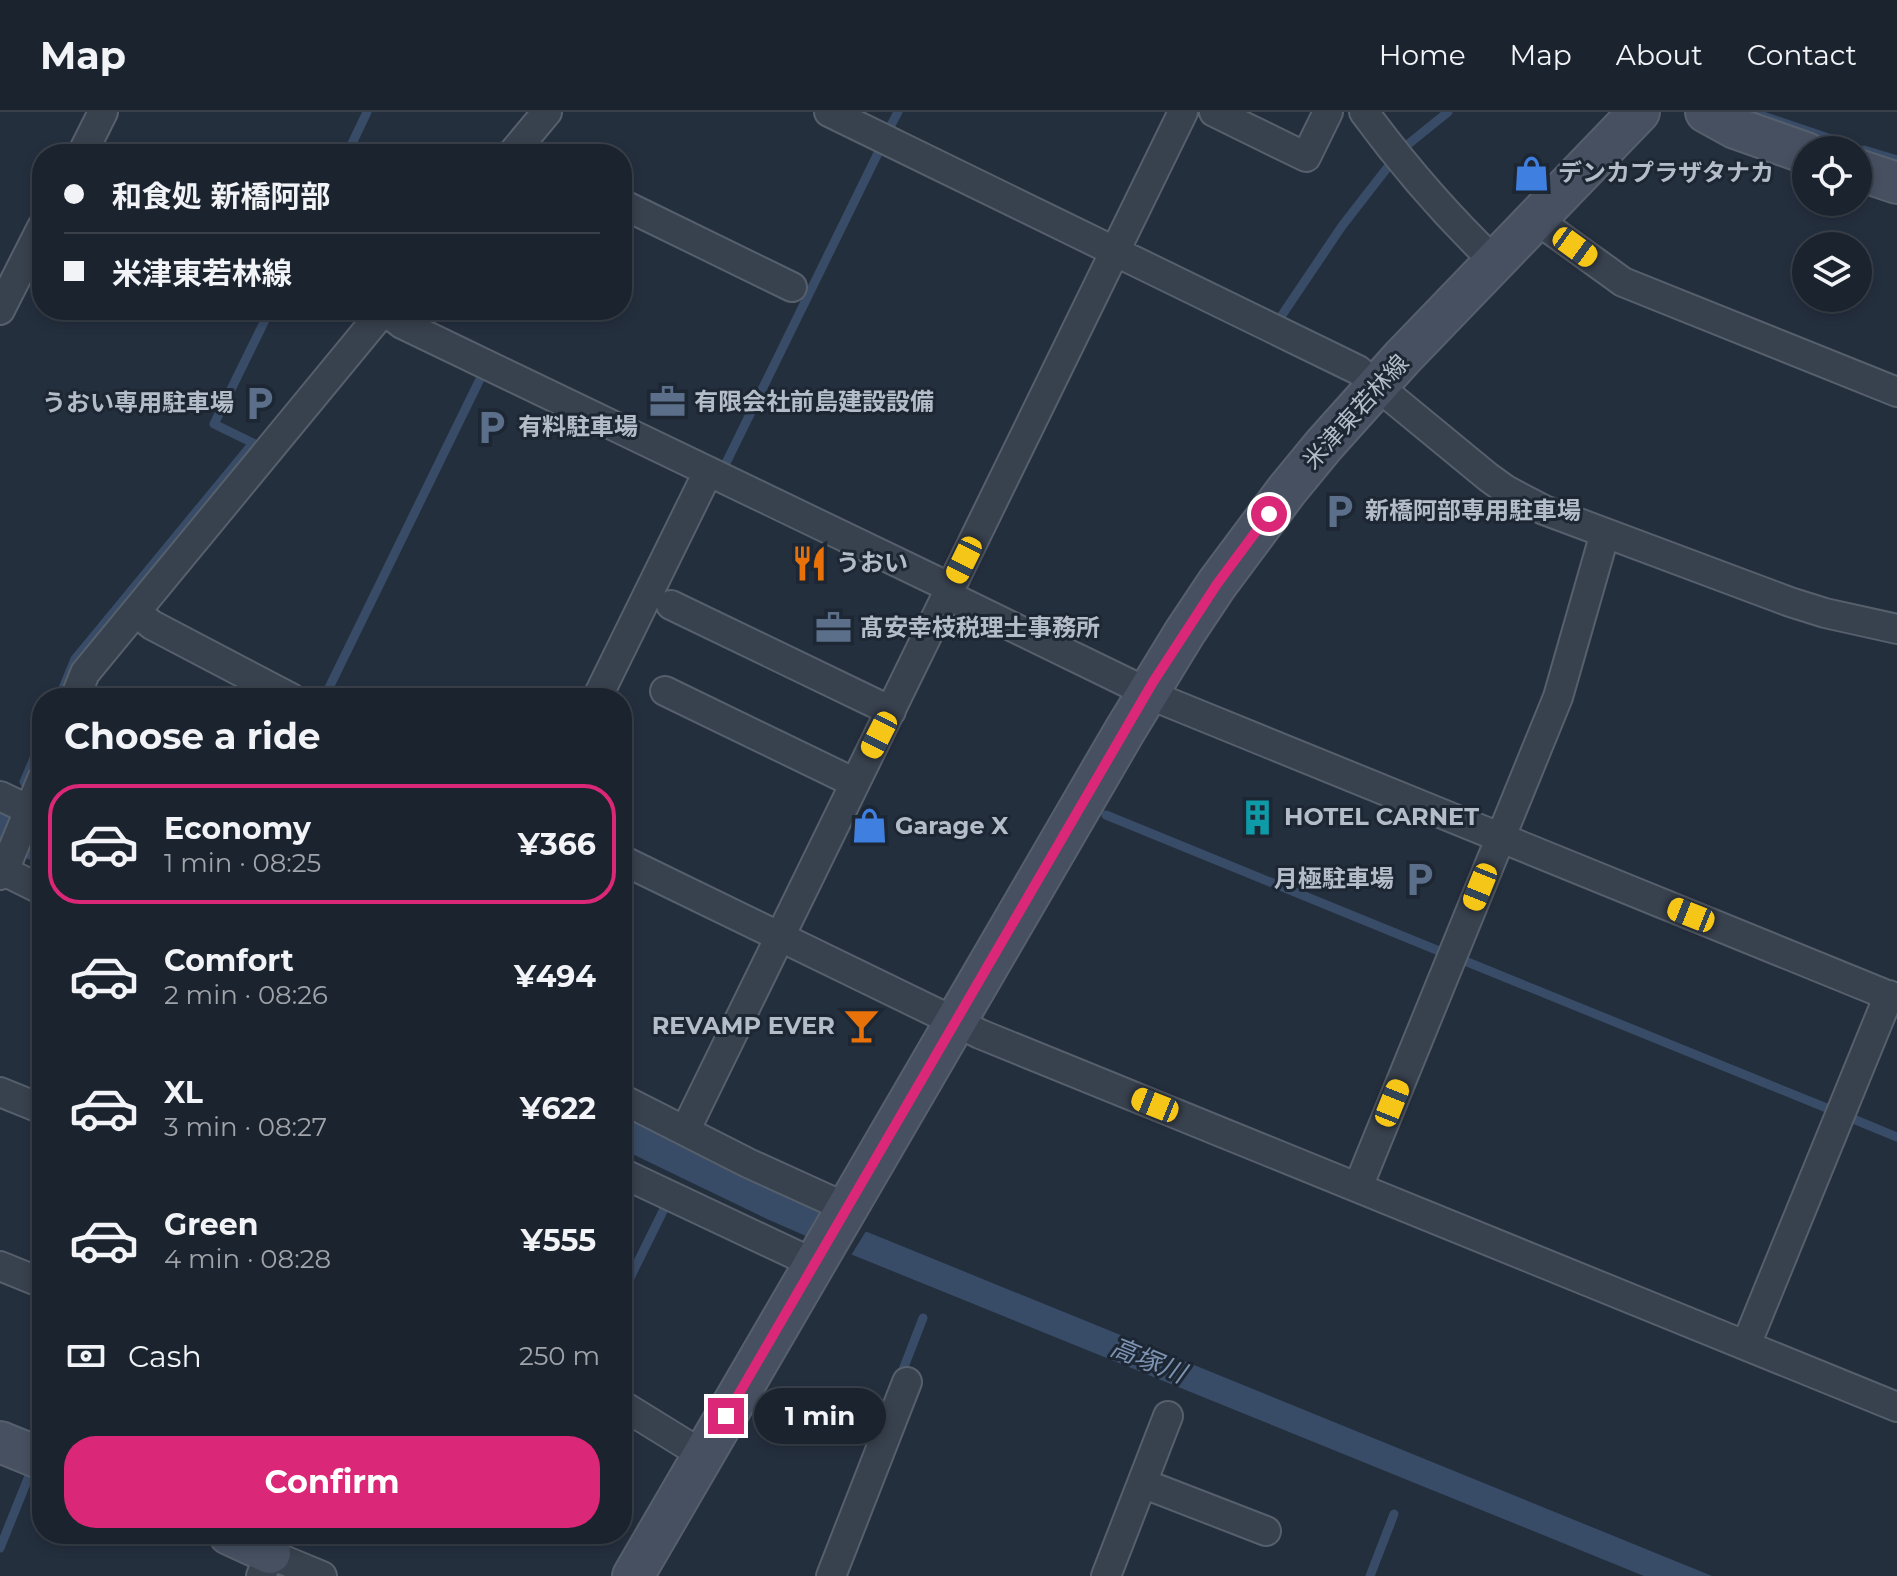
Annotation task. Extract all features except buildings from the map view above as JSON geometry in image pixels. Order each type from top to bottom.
[{"type":"main road","name":"米津東若林線","points":[[633,1576],[1185,632],[1251,537],[1324,445],[1639,112]]},
{"type":"main road","points":[[1706,112],[1735,128],[1792,148]]},
{"type":"main road","points":[[1872,175],[1897,183]]},
{"type":"main road","points":[[0,1442],[32,1455]]},
{"type":"main road","points":[[250,1544],[270,1554]]},
{"type":"street","points":[[87,144],[103,112]]},
{"type":"street","points":[[525,144],[547,112]]},
{"type":"street","points":[[829,112],[1358,370],[1506,490],[1544,510],[1790,602],[1897,629]]},
{"type":"street","points":[[685,1131],[1183,112]]},
{"type":"street","points":[[1214,112],[1306,157],[1328,112]]},
{"type":"street","points":[[1364,112],[1391,148],[1495,262]]},
{"type":"street","points":[[632,209],[792,287]]},
{"type":"street","points":[[1538,217],[1551,230],[1623,282],[1897,392]]},
{"type":"street","points":[[0,310],[32,247]]},
{"type":"street","points":[[79,688],[85,673],[376,320]]},
{"type":"street","points":[[397,320],[728,480],[1165,701],[1893,997],[1746,1345]]},
{"type":"street","points":[[602,688],[708,472]]},
{"type":"street","points":[[1358,1187],[1558,697],[1605,533]]},
{"type":"street","points":[[671,605],[891,711]]},
{"type":"street","points":[[136,612],[152,625],[272,688]]},
{"type":"street","points":[[665,691],[855,783]]},
{"type":"street","points":[[0,796],[32,812]]},
{"type":"street","points":[[32,815],[2,869],[32,885]]},
{"type":"street","points":[[632,865],[995,1040],[1897,1407]]},
{"type":"street","points":[[0,1092],[32,1105]]},
{"type":"street","points":[[632,1104],[845,1210]]},
{"type":"street","points":[[632,1178],[746,1233],[817,1259]]},
{"type":"street","points":[[0,1266],[32,1279]]},
{"type":"street","points":[[831,1576],[907,1382]]},
{"type":"street","points":[[632,1411],[703,1455]]},
{"type":"street","points":[[1106,1576],[1168,1416]]},
{"type":"street","points":[[1142,1483],[1266,1531]]},
{"type":"street","points":[[270,1554],[322,1576]]},
{"type":"water","points":[[0,811],[32,828],[32,861],[0,845]]},
{"type":"water","name":"高塚川","points":[[632,1121],[855,1227],[1712,1576],[1644,1576],[767,1219],[632,1154]]},
{"type":"pier","points":[[860,1224],[868,1228],[850,1257],[842,1254]]},
{"type":"waterway","points":[[352,144],[367,112]]},
{"type":"waterway","points":[[888,131],[898,112]]},
{"type":"waterway","points":[[1401,150],[1448,112]]},
{"type":"waterway","points":[[1751,112],[1822,136]]},
{"type":"waterway","points":[[726,463],[881,147]]},
{"type":"waterway","points":[[1872,152],[1897,160]]},
{"type":"waterway","points":[[1280,318],[1342,226],[1391,163]]},
{"type":"waterway","points":[[63,688],[75,659],[253,443],[214,424],[265,320]]},
{"type":"waterway","points":[[329,688],[482,375]]},
{"type":"waterway","points":[[24,782],[32,763]]},
{"type":"waterway","points":[[1106,815],[1444,953]]},
{"type":"waterway","points":[[1460,959],[1834,1111]]},
{"type":"waterway","points":[[1846,1116],[1897,1137]]},
{"type":"waterway","points":[[632,1274],[667,1203]]},
{"type":"waterway","points":[[899,1380],[923,1318]]},
{"type":"waterway","points":[[0,1548],[31,1471]]},
{"type":"waterway","points":[[1370,1576],[1394,1514]]},
{"type":"place","name":"デンカプラザタナカ","points":[[1532,173]]},
{"type":"place","name":"有限会社前島建設設備","points":[[668,402]]},
{"type":"place","name":"うおい専用駐車場","points":[[260,403]]},
{"type":"place","name":"有料駐車場","points":[[492,427]]},
{"type":"place","name":"新橋阿部専用駐車場","points":[[1339,511]]},
{"type":"place","name":"うおい","points":[[810,563]]},
{"type":"place","name":"髙安幸枝税理士事務所","points":[[834,628]]},
{"type":"place","name":"HOTEL CARNET","points":[[1258,817]]},
{"type":"place","name":"Garage X","points":[[869,826]]},
{"type":"place","name":"月極駐車場","points":[[1420,879]]},
{"type":"place","name":"REVAMP EVER","points":[[861,1026]]},
{"type":"route","points":[[726,1416],[1153,682],[1217,584],[1269,514]]}]
